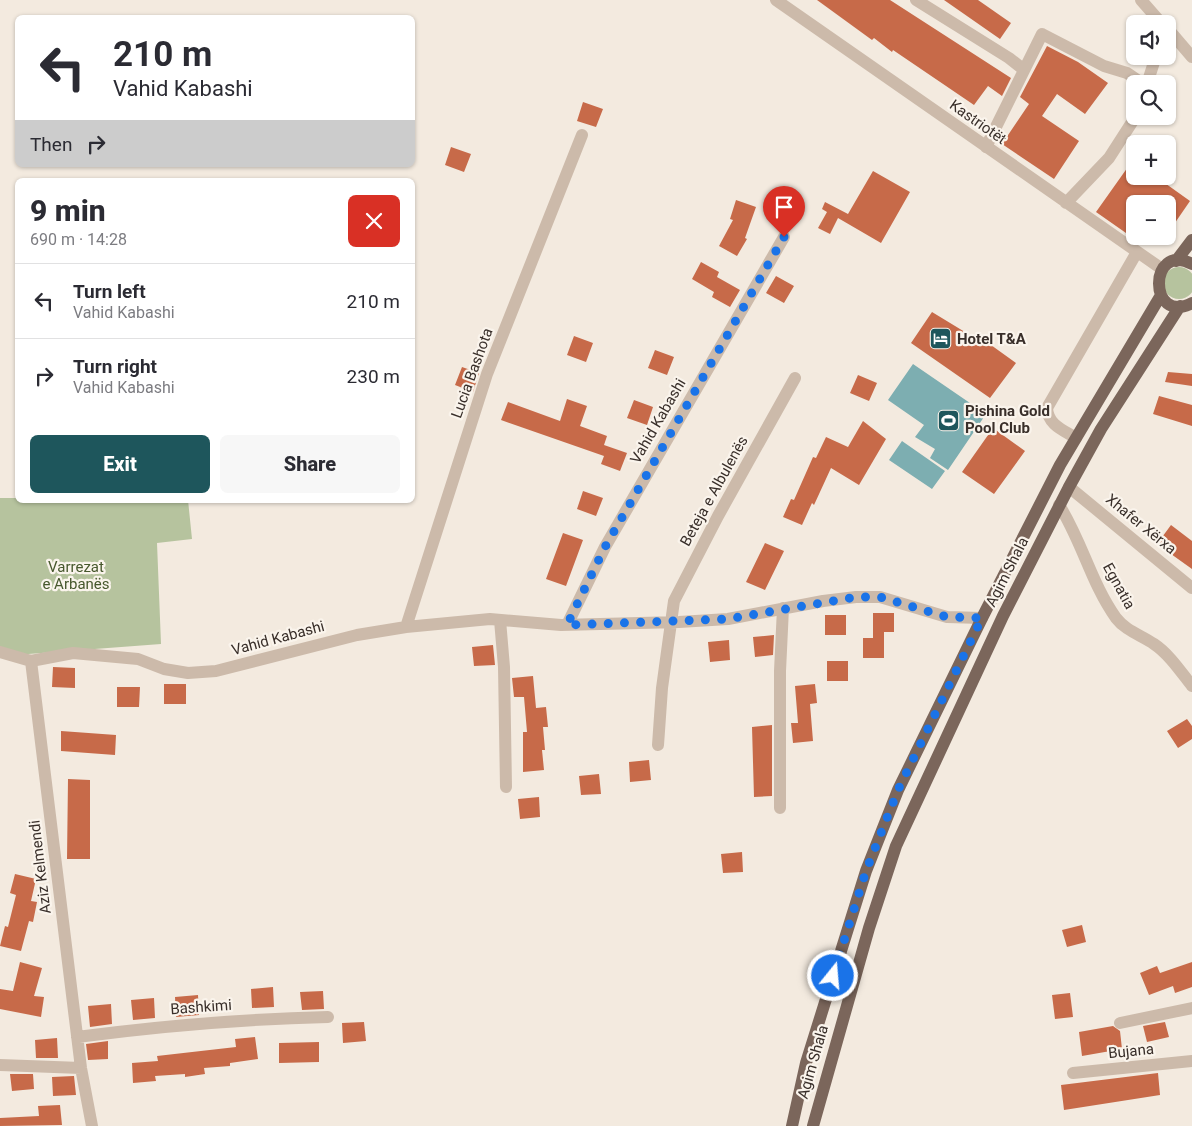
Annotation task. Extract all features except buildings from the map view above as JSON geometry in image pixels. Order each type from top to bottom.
[{"type":"main road","points":[[1161,295],[1158,284],[1162,269],[1176,261],[1192,240]]},
{"type":"main road","points":[[1176,261],[1192,264]]},
{"type":"main road","name":"Agim Shala","points":[[792,1126],[806,1063],[866,871],[898,790],[982,618],[1076,438],[1161,295],[1168,302],[1186,304],[1101,429],[1069,487],[1003,616],[896,846],[869,928],[813,1126]]},
{"type":"street","name":"Kastriotët","points":[[776,0],[1162,269]]},
{"type":"street","points":[[916,0],[1009,58],[1023,69]]},
{"type":"street","points":[[1141,0],[1154,15]]},
{"type":"street","points":[[986,147],[1042,34],[1104,66],[1130,75]]},
{"type":"street","points":[[1176,39],[1192,57]]},
{"type":"street","points":[[1066,203],[1109,158],[1130,125]]},
{"type":"street","name":"Lucia Bashota","points":[[406,627],[487,374],[582,134]]},
{"type":"street","name":"Vahid Kabashi","points":[[567,625],[605,547],[784,237]]},
{"type":"street","points":[[1076,438],[1053,424],[1048,417],[1047,408],[1137,252]]},
{"type":"street","name":"Beteja e Albulenës","points":[[658,745],[662,688],[674,601],[718,516],[795,378]]},
{"type":"street","name":"Xhafer Xërxa","points":[[1069,487],[1192,588]]},
{"type":"street","name":"Egnatia","points":[[1060,505],[1070,522],[1102,594],[1117,619],[1134,634],[1154,644],[1172,660],[1192,686]]},
{"type":"street","name":"Vahid Kabashi","points":[[0,652],[32,661],[73,653],[138,659],[164,669],[188,673],[216,671],[332,640],[406,627],[500,620],[567,625],[728,619],[783,608],[856,597],[880,597],[947,617],[982,618]]},
{"type":"street","points":[[780,808],[780,671],[783,608]]},
{"type":"street","points":[[500,620],[504,667],[506,787]]},
{"type":"street","name":"Aziz Kelmendi","points":[[32,661],[81,1068],[92,1126]]},
{"type":"street","points":[[1120,1023],[1192,1008]]},
{"type":"street","name":"Bashkimi","points":[[78,1037],[166,1026],[251,1019],[328,1017]]},
{"type":"street","name":"Bujana","points":[[1072,1073],[1192,1061]]},
{"type":"street","points":[[0,1065],[81,1068]]},
{"type":"green space","points":[[1179,267],[1190,272],[1193,277],[1193,289],[1190,294],[1179,299],[1168,294],[1163,283],[1168,272]]},
{"type":"green space","name":"Varrezat e Arbanës","points":[[0,498],[15,498],[15,503],[188,503],[192,539],[157,543],[161,644],[15,655],[0,649]]},
{"type":"water","name":"Pishina Gold Pool Club","points":[[913,364],[986,414],[948,470],[930,458],[935,449],[915,437],[924,425],[888,400]]},
{"type":"water","points":[[902,441],[945,471],[932,489],[889,460]]},
{"type":"place","name":"Hotel T&A","points":[[941,339]]},
{"type":"place","name":"Pishina Gold Pool Club","points":[[949,420]]},
{"type":"route","points":[[784,237],[605,547],[567,625],[728,619],[823,601],[856,597],[880,597],[947,617],[962,619],[982,618],[898,790],[866,871],[833,976]]}]
